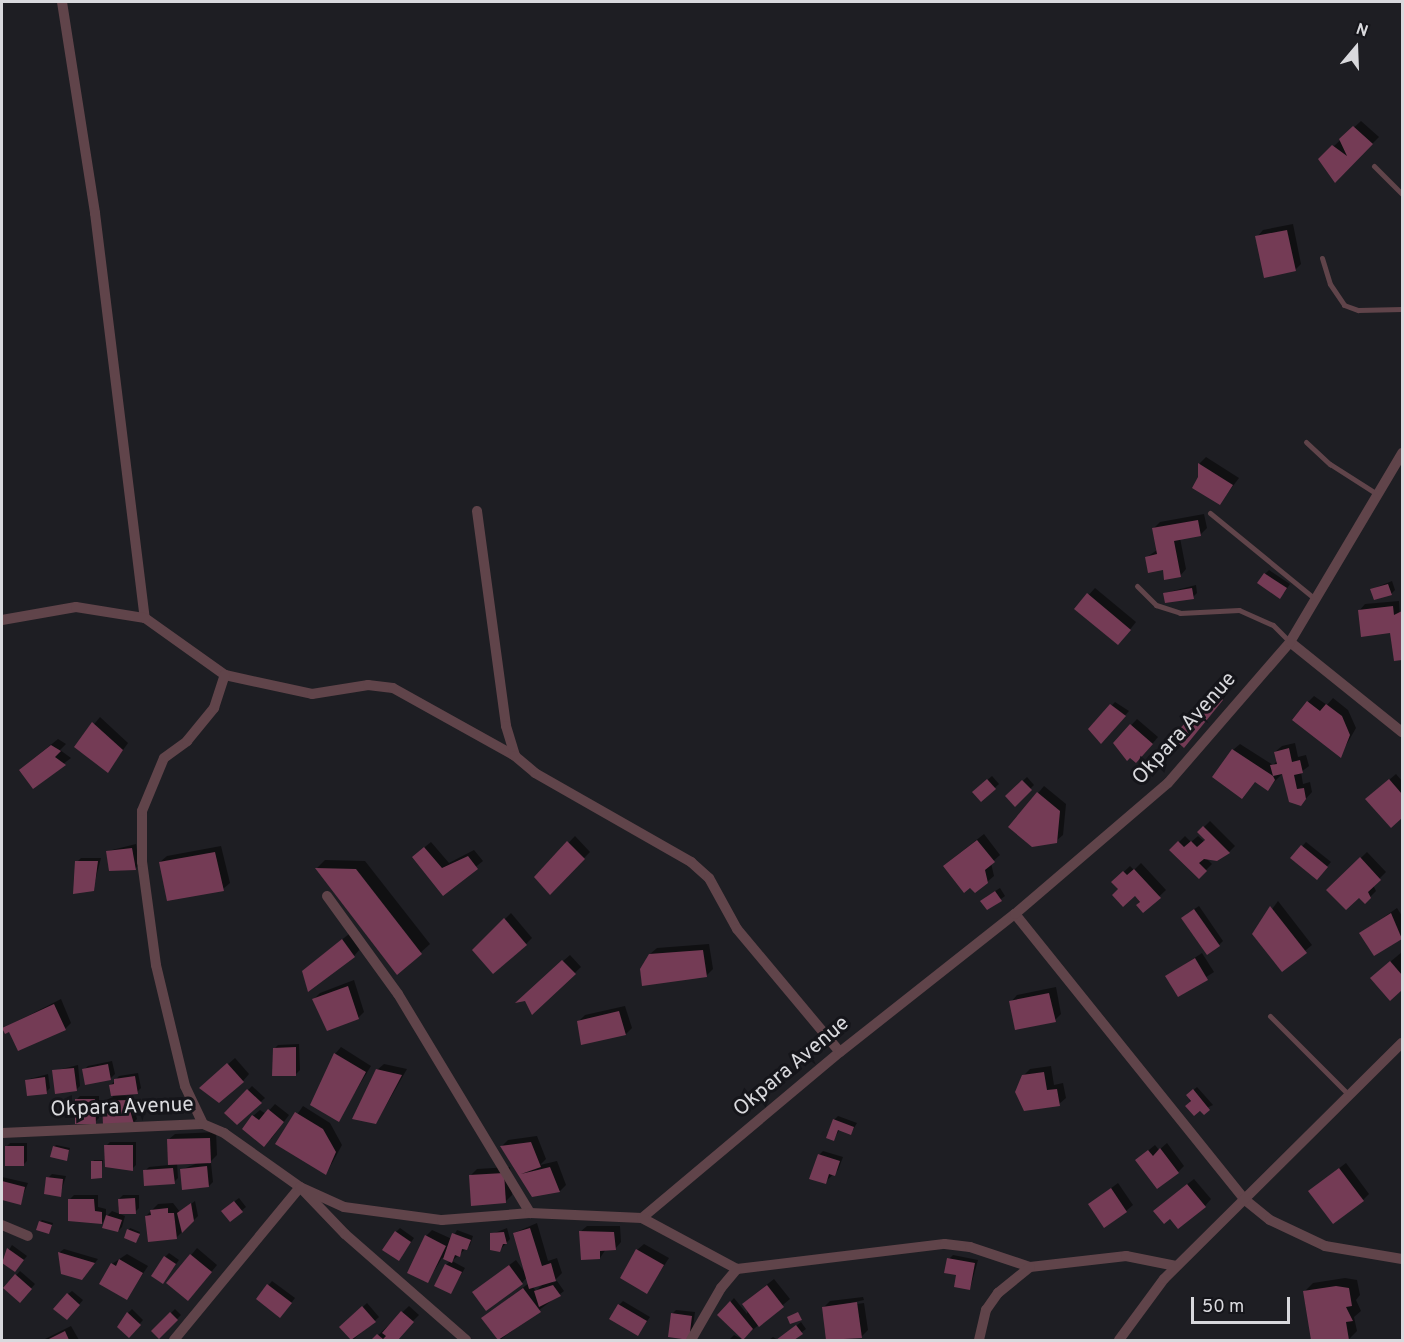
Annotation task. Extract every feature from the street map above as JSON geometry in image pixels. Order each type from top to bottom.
[{"type":"street","points":[[62,2],[95,213],[145,618]]},
{"type":"street","name":"Okpara Avenue","points":[[2,1133],[203,1124],[224,1133],[300,1187],[344,1207],[442,1220],[530,1213],[642,1218],[840,1052],[1015,914],[1168,783],[1290,642],[1402,453]]},
{"type":"street","points":[[477,511],[506,726],[515,756]]},
{"type":"street","points":[[2,620],[76,607],[145,618],[225,675],[312,694],[368,685],[393,688],[515,756],[535,773],[691,862],[709,878],[737,929],[840,1052]]},
{"type":"street","points":[[1290,642],[1402,732]]},
{"type":"street","points":[[203,1124],[185,1086],[156,965],[142,861],[142,811],[164,758],[188,741],[214,708],[225,675]]},
{"type":"street","points":[[327,896],[399,994],[530,1213]]},
{"type":"street","points":[[1015,914],[1244,1199],[1270,1220],[1325,1246],[1402,1258]]},
{"type":"street","points":[[1119,1341],[1176,1266],[1402,1043]]},
{"type":"street","points":[[174,1341],[300,1187],[345,1234],[466,1341]]},
{"type":"street","points":[[642,1218],[737,1269],[945,1244],[970,1247],[1030,1266],[1126,1256],[1176,1266]]},
{"type":"street","points":[[2,1225],[28,1236]]},
{"type":"street","points":[[979,1341],[986,1310],[998,1293],[1030,1266]]},
{"type":"street","points":[[692,1341],[721,1288],[737,1269]]},
{"type":"lane","points":[[1374,166],[1402,194]]},
{"type":"lane","points":[[1322,258],[1330,284],[1344,304],[1358,310],[1402,309]]},
{"type":"lane","points":[[1306,442],[1330,464],[1378,494]]},
{"type":"lane","points":[[1210,513],[1315,600]]},
{"type":"lane","points":[[1137,586],[1156,604],[1180,613],[1239,610],[1273,625],[1290,642]]},
{"type":"lane","points":[[1270,1016],[1349,1095]]},
{"type":"building","points":[[1353,126],[1373,144],[1335,183],[1318,159],[1332,145],[1347,156],[1339,139]]},
{"type":"building","points":[[1287,230],[1296,271],[1264,278],[1255,236]]},
{"type":"building","points":[[1198,463],[1233,485],[1220,505],[1192,488],[1198,477]]},
{"type":"building","points":[[1198,520],[1201,536],[1174,541],[1181,577],[1164,580],[1163,570],[1148,573],[1145,557],[1157,554],[1152,528]]},
{"type":"building","points":[[1264,573],[1287,588],[1280,599],[1257,583]]},
{"type":"building","points":[[1388,584],[1392,595],[1374,600],[1370,589]]},
{"type":"building","points":[[1192,588],[1194,599],[1165,603],[1163,593]]},
{"type":"building","points":[[1087,593],[1131,630],[1118,645],[1074,609]]},
{"type":"building","points":[[1393,606],[1394,615],[1402,611],[1402,660],[1394,661],[1390,633],[1361,637],[1358,610]]},
{"type":"building","points":[[1215,691],[1223,700],[1184,748],[1172,737]]},
{"type":"building","points":[[1307,701],[1320,711],[1326,704],[1342,716],[1350,735],[1341,758],[1292,720]]},
{"type":"building","points":[[1110,704],[1126,716],[1101,744],[1088,729]]},
{"type":"building","points":[[92,722],[123,750],[108,773],[74,747]]},
{"type":"building","points":[[1130,724],[1153,744],[1136,763],[1130,758],[1127,761],[1113,743]]},
{"type":"building","points":[[51,745],[61,751],[55,757],[66,765],[33,789],[19,770]]},
{"type":"building","points":[[1289,748],[1292,762],[1300,760],[1303,773],[1294,775],[1297,789],[1304,788],[1306,799],[1301,806],[1289,802],[1282,774],[1273,776],[1270,765],[1277,764],[1274,752]]},
{"type":"building","points":[[1232,749],[1273,776],[1275,780],[1268,791],[1255,782],[1242,799],[1212,777]]},
{"type":"building","points":[[987,779],[996,789],[981,802],[972,792]]},
{"type":"building","points":[[1389,779],[1402,794],[1402,818],[1391,828],[1365,799]]},
{"type":"building","points":[[1022,780],[1032,790],[1015,807],[1005,796]]},
{"type":"building","points":[[1037,792],[1060,811],[1057,843],[1032,847],[1008,827]]},
{"type":"building","points":[[1203,826],[1230,853],[1217,861],[1204,859],[1199,863],[1207,871],[1199,879],[1169,850],[1178,841],[1184,847],[1191,841],[1197,847],[1205,840],[1197,832]]},
{"type":"building","points":[[977,840],[995,862],[985,870],[988,883],[975,893],[970,888],[964,893],[943,866]]},
{"type":"building","points":[[567,841],[585,859],[550,895],[534,877]]},
{"type":"building","points":[[1301,845],[1328,867],[1317,880],[1290,858]]},
{"type":"building","points":[[424,847],[442,868],[468,856],[478,869],[443,896],[412,857]]},
{"type":"building","points":[[132,848],[136,870],[109,871],[106,851]]},
{"type":"building","points":[[215,852],[224,891],[167,901],[159,862]]},
{"type":"building","points":[[1360,857],[1381,880],[1368,892],[1371,898],[1365,904],[1359,898],[1346,910],[1326,890]]},
{"type":"building","points":[[75,861],[98,861],[94,891],[73,894]]},
{"type":"building","points":[[315,868],[356,869],[422,954],[397,975]]},
{"type":"building","points":[[1134,869],[1161,898],[1143,913],[1136,905],[1140,902],[1135,896],[1123,907],[1112,895],[1118,889],[1111,882],[1123,871],[1127,875]]},
{"type":"building","points":[[995,891],[1002,901],[987,910],[980,901]]},
{"type":"building","points":[[1270,906],[1307,953],[1282,972],[1252,934]]},
{"type":"building","points":[[1194,909],[1220,946],[1207,955],[1181,918]]},
{"type":"building","points":[[1391,913],[1402,939],[1374,956],[1359,933]]},
{"type":"building","points":[[504,918],[527,945],[493,974],[472,950]]},
{"type":"building","points":[[342,939],[355,957],[308,992],[302,971]]},
{"type":"building","points":[[703,950],[707,977],[642,986],[640,969],[649,954]]},
{"type":"building","points":[[1195,958],[1208,980],[1178,997],[1165,976]]},
{"type":"building","points":[[562,960],[576,974],[532,1015],[525,1001],[515,1003]]},
{"type":"building","points":[[1390,961],[1402,975],[1402,990],[1390,1001],[1370,978]]},
{"type":"building","points":[[348,986],[359,1019],[327,1031],[312,999]]},
{"type":"building","points":[[1049,993],[1056,1022],[1015,1030],[1009,1001]]},
{"type":"building","points":[[54,1004],[66,1030],[18,1051],[9,1032],[5,1034],[2,1028]]},
{"type":"building","points":[[619,1011],[626,1035],[581,1045],[577,1021]]},
{"type":"building","points":[[296,1047],[296,1076],[272,1076],[273,1048]]},
{"type":"building","points":[[334,1053],[366,1072],[339,1122],[310,1105]]},
{"type":"building","points":[[227,1063],[244,1082],[219,1103],[199,1088]]},
{"type":"building","points":[[108,1064],[111,1080],[85,1085],[82,1069]]},
{"type":"building","points":[[74,1068],[77,1091],[55,1094],[52,1070]]},
{"type":"building","points":[[376,1069],[402,1075],[376,1124],[352,1119]]},
{"type":"building","points":[[1044,1072],[1047,1090],[1057,1089],[1060,1106],[1024,1111],[1015,1092],[1022,1075]]},
{"type":"building","points":[[135,1076],[138,1094],[111,1096],[109,1085],[114,1084],[114,1079]]},
{"type":"building","points":[[45,1077],[47,1094],[27,1096],[25,1080]]},
{"type":"building","points":[[247,1089],[262,1103],[237,1125],[224,1113]]},
{"type":"building","points":[[1193,1089],[1210,1110],[1204,1115],[1200,1111],[1194,1116],[1185,1106],[1191,1101],[1186,1095]]},
{"type":"building","points":[[75,1099],[95,1099],[96,1124],[75,1124]]},
{"type":"building","points":[[127,1100],[134,1124],[103,1125],[102,1101]]},
{"type":"building","points":[[268,1109],[284,1122],[264,1147],[242,1129],[252,1115],[259,1120]]},
{"type":"building","points":[[295,1112],[323,1129],[336,1152],[326,1175],[275,1144]]},
{"type":"building","points":[[833,1119],[854,1127],[851,1135],[838,1130],[834,1141],[826,1138]]},
{"type":"building","points":[[210,1138],[211,1163],[168,1165],[167,1139]]},
{"type":"building","points":[[531,1142],[541,1167],[521,1174],[550,1167],[560,1192],[532,1197],[500,1146]]},
{"type":"building","points":[[104,1145],[133,1145],[133,1171],[105,1167]]},
{"type":"building","points":[[5,1146],[24,1146],[24,1166],[5,1166]]},
{"type":"building","points":[[53,1146],[69,1150],[67,1161],[50,1157]]},
{"type":"building","points":[[1160,1148],[1179,1173],[1157,1189],[1135,1160],[1148,1150],[1153,1156]]},
{"type":"building","points":[[818,1154],[840,1161],[835,1176],[829,1174],[826,1184],[809,1179]]},
{"type":"building","points":[[91,1161],[102,1161],[102,1178],[91,1179]]},
{"type":"building","points":[[207,1166],[209,1187],[182,1190],[180,1169]]},
{"type":"building","points":[[173,1168],[175,1184],[144,1186],[143,1170]]},
{"type":"building","points":[[1339,1168],[1364,1201],[1333,1224],[1308,1191]]},
{"type":"building","points":[[504,1173],[506,1203],[471,1206],[469,1175]]},
{"type":"building","points":[[46,1177],[63,1179],[61,1197],[44,1194]]},
{"type":"building","points":[[2,1181],[25,1187],[21,1205],[2,1200]]},
{"type":"building","points":[[1187,1184],[1206,1207],[1178,1229],[1170,1219],[1164,1224],[1153,1211]]},
{"type":"building","points":[[1111,1188],[1127,1212],[1104,1228],[1088,1204]]},
{"type":"building","points":[[135,1198],[136,1214],[119,1214],[118,1199]]},
{"type":"building","points":[[68,1199],[94,1199],[95,1211],[102,1212],[102,1224],[68,1221]]},
{"type":"building","points":[[234,1201],[243,1212],[230,1222],[221,1211]]},
{"type":"building","points":[[191,1203],[194,1221],[182,1233],[177,1213]]},
{"type":"building","points":[[168,1208],[168,1213],[174,1213],[177,1239],[148,1242],[145,1216],[151,1215],[150,1210]]},
{"type":"building","points":[[106,1215],[122,1220],[118,1232],[102,1228]]},
{"type":"building","points":[[39,1221],[52,1225],[49,1234],[36,1230]]},
{"type":"building","points":[[530,1228],[542,1266],[551,1263],[556,1281],[529,1289],[513,1233]]},
{"type":"building","points":[[127,1229],[140,1234],[136,1243],[124,1238]]},
{"type":"building","points":[[395,1231],[411,1242],[399,1261],[382,1250]]},
{"type":"building","points":[[579,1231],[614,1232],[616,1250],[600,1251],[600,1259],[581,1260]]},
{"type":"building","points":[[504,1232],[507,1244],[503,1244],[500,1252],[490,1250],[490,1233]]},
{"type":"building","points":[[452,1233],[471,1240],[467,1250],[462,1249],[460,1257],[455,1255],[452,1263],[443,1259]]},
{"type":"building","points":[[425,1235],[446,1246],[428,1283],[407,1273]]},
{"type":"building","points":[[7,1248],[24,1260],[15,1272],[2,1263]]},
{"type":"building","points":[[636,1249],[664,1265],[647,1294],[620,1278]]},
{"type":"building","points":[[58,1252],[95,1263],[82,1280],[61,1274]]},
{"type":"building","points":[[190,1254],[212,1272],[188,1301],[166,1283]]},
{"type":"building","points":[[164,1256],[176,1264],[163,1284],[151,1276]]},
{"type":"building","points":[[947,1258],[975,1263],[970,1290],[954,1287],[956,1275],[944,1273]]},
{"type":"building","points":[[119,1259],[143,1273],[127,1300],[99,1284],[111,1263],[116,1266]]},
{"type":"building","points":[[445,1264],[462,1272],[451,1294],[434,1286]]},
{"type":"building","points":[[509,1265],[523,1284],[486,1311],[472,1292]]},
{"type":"building","points":[[15,1274],[32,1289],[20,1303],[3,1288]]},
{"type":"building","points":[[267,1284],[292,1303],[280,1318],[256,1299]]},
{"type":"building","points":[[553,1285],[561,1296],[539,1307],[534,1291]]},
{"type":"building","points":[[767,1285],[784,1307],[759,1327],[742,1304]]},
{"type":"building","points":[[1336,1286],[1349,1288],[1352,1306],[1346,1307],[1353,1321],[1346,1322],[1349,1340],[1311,1340],[1303,1291]]},
{"type":"building","points":[[523,1288],[541,1312],[498,1340],[481,1318]]},
{"type":"building","points":[[67,1293],[80,1305],[67,1320],[53,1309]]},
{"type":"building","points":[[730,1301],[753,1329],[743,1340],[717,1315]]},
{"type":"building","points":[[857,1302],[862,1338],[826,1340],[822,1307]]},
{"type":"building","points":[[618,1304],[647,1321],[638,1336],[609,1319]]},
{"type":"building","points":[[362,1306],[376,1322],[351,1340],[339,1327]]},
{"type":"building","points":[[401,1311],[414,1322],[398,1340],[371,1340],[377,1334],[383,1339],[386,1336],[382,1333]]},
{"type":"building","points":[[127,1312],[141,1325],[129,1338],[117,1327]]},
{"type":"building","points":[[170,1312],[178,1320],[159,1339],[151,1331]]},
{"type":"building","points":[[798,1312],[802,1320],[790,1324],[787,1317]]},
{"type":"building","points":[[671,1313],[692,1316],[689,1340],[668,1337]]},
{"type":"building","points":[[796,1325],[803,1334],[794,1340],[776,1340]]},
{"type":"building","points":[[65,1331],[69,1340],[47,1340]]}]
